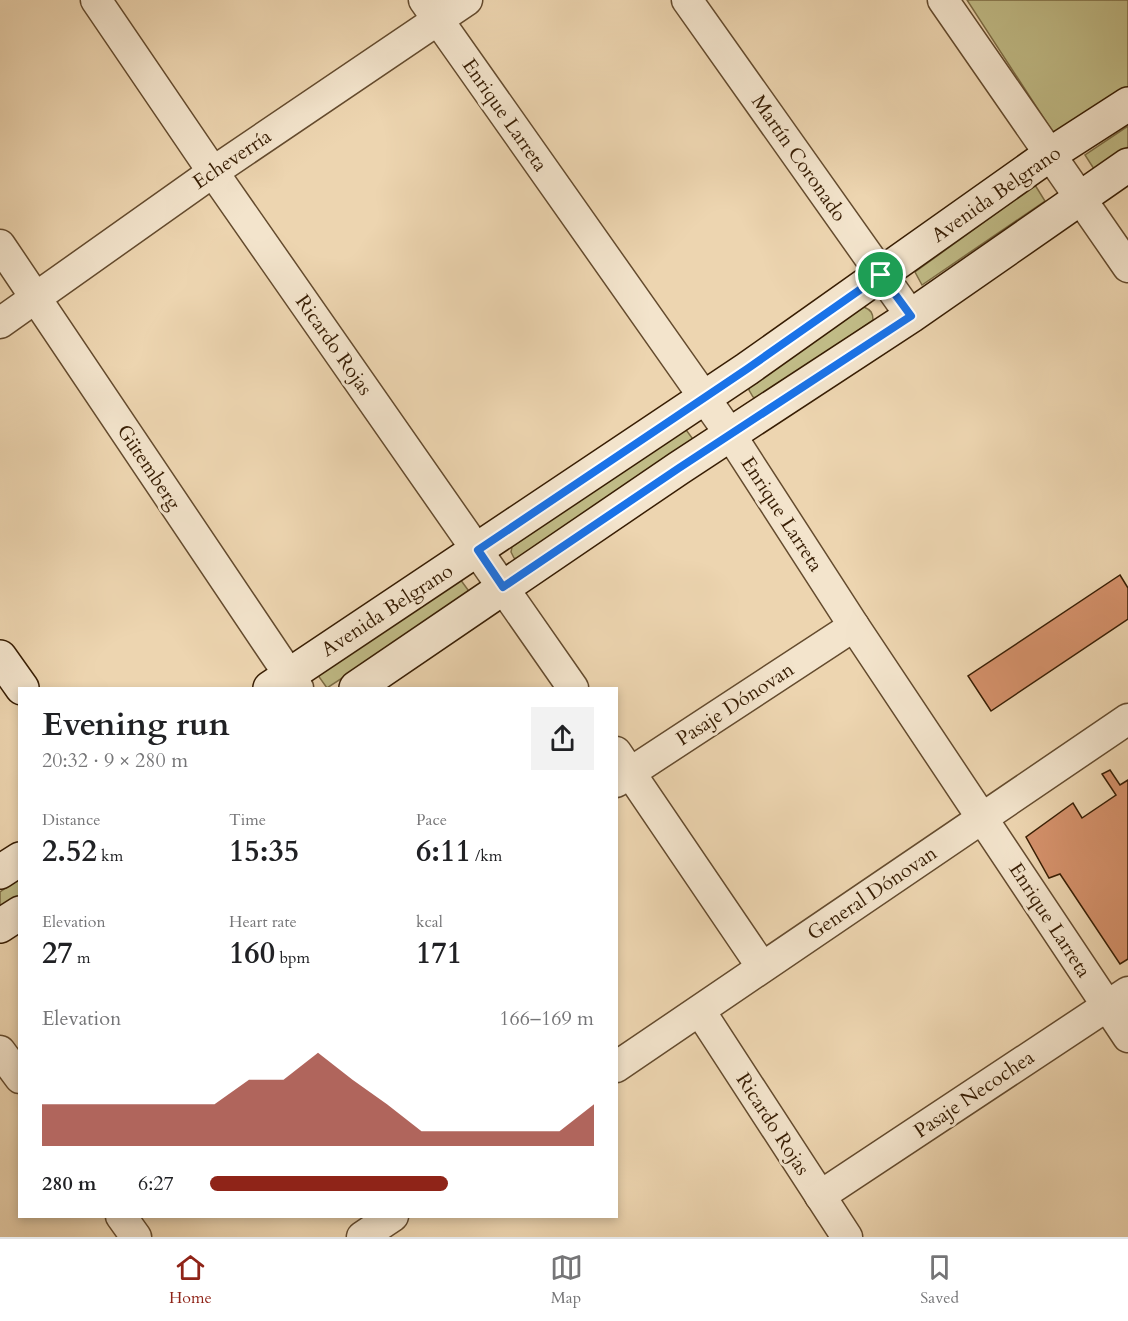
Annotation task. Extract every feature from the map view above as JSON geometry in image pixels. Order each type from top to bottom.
[{"type":"main road","name":"Avenida Belgrano","points":[[286,684],[881,275],[1049,155],[1128,104]]},
{"type":"main road","points":[[357,687],[730,434],[911,316],[1128,165]]},
{"type":"main road","points":[[0,657],[21,687]]},
{"type":"main road","points":[[0,872],[18,860]]},
{"type":"main road","points":[[0,926],[18,914]]},
{"type":"street","name":"Ricardo Rojas","points":[[96,0],[213,172],[572,687]]},
{"type":"street","name":"Echeverría","points":[[0,323],[213,172],[430,10],[468,0]]},
{"type":"street","name":"Martín Coronado","points":[[687,0],[911,316]]},
{"type":"street","points":[[943,0],[1128,267]]},
{"type":"street","name":"Enrique Larreta","points":[[430,10],[705,397],[854,626],[983,818],[1117,999],[1128,1037]]},
{"type":"street","name":"Gütemberg","points":[[0,245],[286,684]]},
{"type":"street","name":"Pasaje Dónovan","points":[[621,768],[854,626]]},
{"type":"street","name":"General Dónovan","points":[[618,1066],[1128,719]]},
{"type":"street","points":[[621,768],[762,967]]},
{"type":"street","name":"Pasaje Necochea","points":[[820,1196],[1117,999]]},
{"type":"street","name":"Ricardo Rojas","points":[[700,1011],[847,1237]]},
{"type":"street","points":[[0,1051],[18,1075]]},
{"type":"street","points":[[122,1218],[136,1237]]},
{"type":"street","points":[[362,1237],[394,1222]]},
{"type":"shaded area","points":[[967,0],[1128,0],[1128,89],[1056,137]]},
{"type":"shaded area","points":[[1128,126],[1128,147],[1094,169],[1085,155]]},
{"type":"shaded area","points":[[1035,185],[1045,201],[922,285],[915,272]]},
{"type":"shaded area","points":[[864,307],[871,312],[873,320],[758,399],[753,397],[749,390],[750,384]]},
{"type":"shaded area","points":[[684,427],[695,442],[520,560],[514,558],[511,552],[512,547]]},
{"type":"shaded area","points":[[460,579],[471,594],[329,687],[317,674]]},
{"type":"shaded area","points":[[18,880],[18,903],[0,915],[0,892]]},
{"type":"building","points":[[1120,575],[1128,588],[1128,619],[991,711],[968,676]]},
{"type":"building","points":[[1110,770],[1120,785],[1128,780],[1128,959],[1120,964],[1060,874],[1049,878],[1026,837],[1073,803],[1082,818],[1116,795],[1102,774]]},
{"type":"route","points":[[881,275],[911,316],[503,587],[478,550],[747,369],[881,275]]}]
